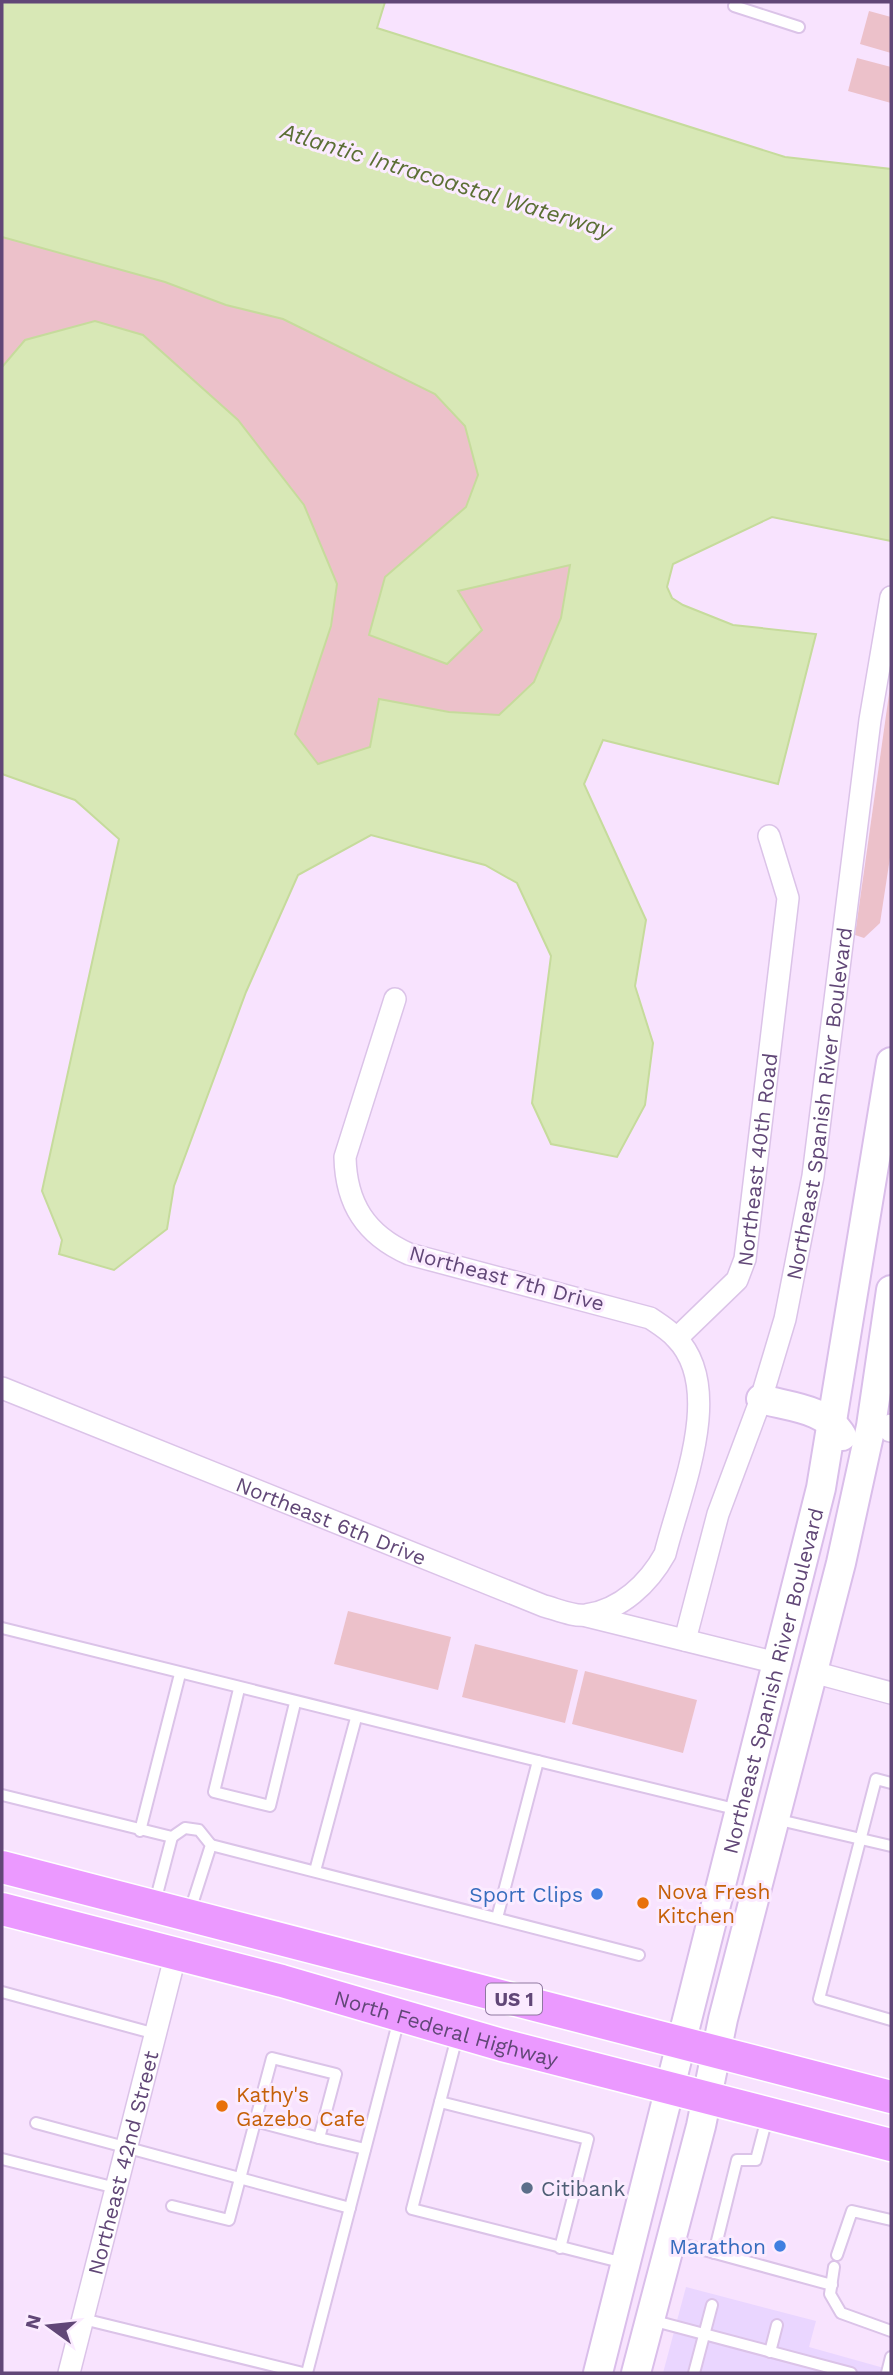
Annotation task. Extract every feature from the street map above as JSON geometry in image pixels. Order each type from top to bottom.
[{"type":"main road","name":"Northeast Spanish River Boulevard","points":[[598,2373],[818,1501],[833,1424],[891,1062]]},
{"type":"main road","points":[[860,1250],[856,1394],[863,1417],[886,1428]]},
{"type":"main road","name":"Northeast Spanish River Boulevard","points":[[636,2373],[841,1563],[886,1428],[891,1290]]},
{"type":"main road","points":[[761,1399],[815,1413],[833,1424],[840,1433],[848,1455],[841,1563]]},
{"type":"main road","name":"North Federal Highway","points":[[2,1867],[891,2096]]},
{"type":"main road","name":"North Federal Highway","points":[[2,1909],[176,1953],[458,2033],[891,2145]]},
{"type":"main road","points":[[106,1935],[155,1934],[170,1928],[188,1915]]},
{"type":"main road","points":[[176,1953],[194,1941],[259,1933]]},
{"type":"street","name":"Northeast Spanish River Boulevard","points":[[685,1640],[718,1514],[761,1399],[785,1319],[807,1216],[868,733],[891,597]]},
{"type":"street","name":"Northeast 40th Road","points":[[677,1338],[737,1280],[745,1259],[788,898],[769,836]]},
{"type":"street","name":"Northeast 7th Drive","points":[[395,999],[345,1157],[350,1198],[367,1225],[390,1245],[409,1254],[632,1311],[650,1318],[677,1338]]},
{"type":"street","points":[[584,1616],[615,1606],[655,1572],[664,1553],[701,1404],[700,1383],[693,1363],[677,1338]]},
{"type":"street","name":"Northeast 6th Drive","points":[[2,1388],[544,1606],[776,1663]]},
{"type":"street","points":[[813,1672],[891,1693]]},
{"type":"street","name":"Northeast 42nd Street","points":[[69,2373],[176,1953]]},
{"type":"lane","points":[[734,6],[799,27]]},
{"type":"lane","points":[[2,1628],[295,1703],[739,1810]]},
{"type":"lane","points":[[140,1831],[180,1674]]},
{"type":"lane","points":[[239,1689],[214,1792],[270,1806],[295,1703]]},
{"type":"lane","points":[[315,1871],[356,1718]]},
{"type":"lane","points":[[497,1918],[538,1762]]},
{"type":"lane","points":[[891,1783],[876,1779],[819,1999],[891,2020]]},
{"type":"lane","points":[[2,1795],[172,1838]]},
{"type":"lane","points":[[775,1819],[891,1846]]},
{"type":"lane","points":[[154,1906],[172,1838],[179,1831],[192,1828],[204,1833],[211,1845],[639,1955]]},
{"type":"lane","points":[[188,1915],[211,1845]]},
{"type":"lane","points":[[2,1992],[156,2034]]},
{"type":"lane","points":[[83,2319],[305,2373],[400,2017]]},
{"type":"lane","points":[[458,2033],[412,2209],[627,2263]]},
{"type":"lane","points":[[172,2206],[229,2220],[272,2058],[336,2074],[319,2138]]},
{"type":"lane","points":[[440,2102],[588,2139],[560,2248]]},
{"type":"lane","points":[[714,2253],[737,2160],[756,2160],[768,2113]]},
{"type":"lane","points":[[256,2121],[365,2150]]},
{"type":"lane","points":[[36,2123],[350,2208]]},
{"type":"lane","points":[[2,2158],[116,2188]]},
{"type":"lane","points":[[837,2255],[852,2211],[891,2220]]},
{"type":"lane","points":[[671,2241],[832,2286]]},
{"type":"lane","points":[[834,2267],[830,2294],[841,2313],[891,2330]]},
{"type":"lane","points":[[694,2373],[712,2305]]},
{"type":"lane","points":[[650,2320],[851,2373]]},
{"type":"lane","points":[[770,2352],[776,2325]]},
{"type":"lane","points":[[887,2373],[891,2357]]},
{"type":"shaded area","points":[[869,11],[891,17],[891,53],[860,44]]},
{"type":"shaded area","points":[[857,58],[891,67],[891,103],[848,91]]},
{"type":"shaded area","points":[[2,237],[165,282],[226,305],[283,319],[435,394],[465,426],[478,475],[466,507],[385,577],[458,591],[570,565],[561,618],[534,682],[499,715],[449,712],[370,747],[318,764],[2,680]]},
{"type":"shaded area","points":[[891,680],[891,851],[880,923],[864,938],[855,935]]},
{"type":"shaded area","points":[[348,1611],[451,1637],[438,1690],[334,1664]]},
{"type":"shaded area","points":[[475,1644],[578,1670],[565,1723],[462,1697]]},
{"type":"shaded area","points":[[585,1671],[697,1700],[683,1753],[572,1724]]},
{"type":"shaded area","points":[[686,2287],[816,2321],[809,2347],[891,2370],[891,2373],[663,2373]]},
{"type":"water","name":"Atlantic Intracoastal Waterway","points":[[2,2],[385,2],[377,28],[785,157],[891,169],[891,541],[772,517],[673,564],[667,587],[672,598],[683,605],[733,625],[816,634],[778,784],[603,740],[584,784],[646,920],[635,986],[653,1043],[645,1105],[617,1157],[551,1144],[532,1103],[551,956],[517,883],[485,865],[371,835],[298,875],[246,992],[174,1186],[167,1229],[114,1270],[59,1254],[62,1240],[42,1191],[119,839],[75,800],[2,774],[2,367],[25,340],[95,321],[143,335],[238,420],[304,505],[337,584],[331,626],[295,734],[318,764],[370,747],[379,699],[449,712],[499,715],[534,682],[561,618],[570,565],[458,591],[482,630],[447,664],[369,635],[385,577],[466,507],[478,475],[465,426],[435,394],[283,319],[226,305],[165,282],[2,237]]},
{"type":"place","name":"Sport Clips","points":[[597,1894]]},
{"type":"place","name":"Nova Fresh Kitchen","points":[[643,1903]]},
{"type":"place","name":"Kathy's Gazebo Cafe","points":[[222,2106]]},
{"type":"place","name":"Citibank","points":[[527,2188]]},
{"type":"place","name":"Marathon","points":[[780,2246]]}]
